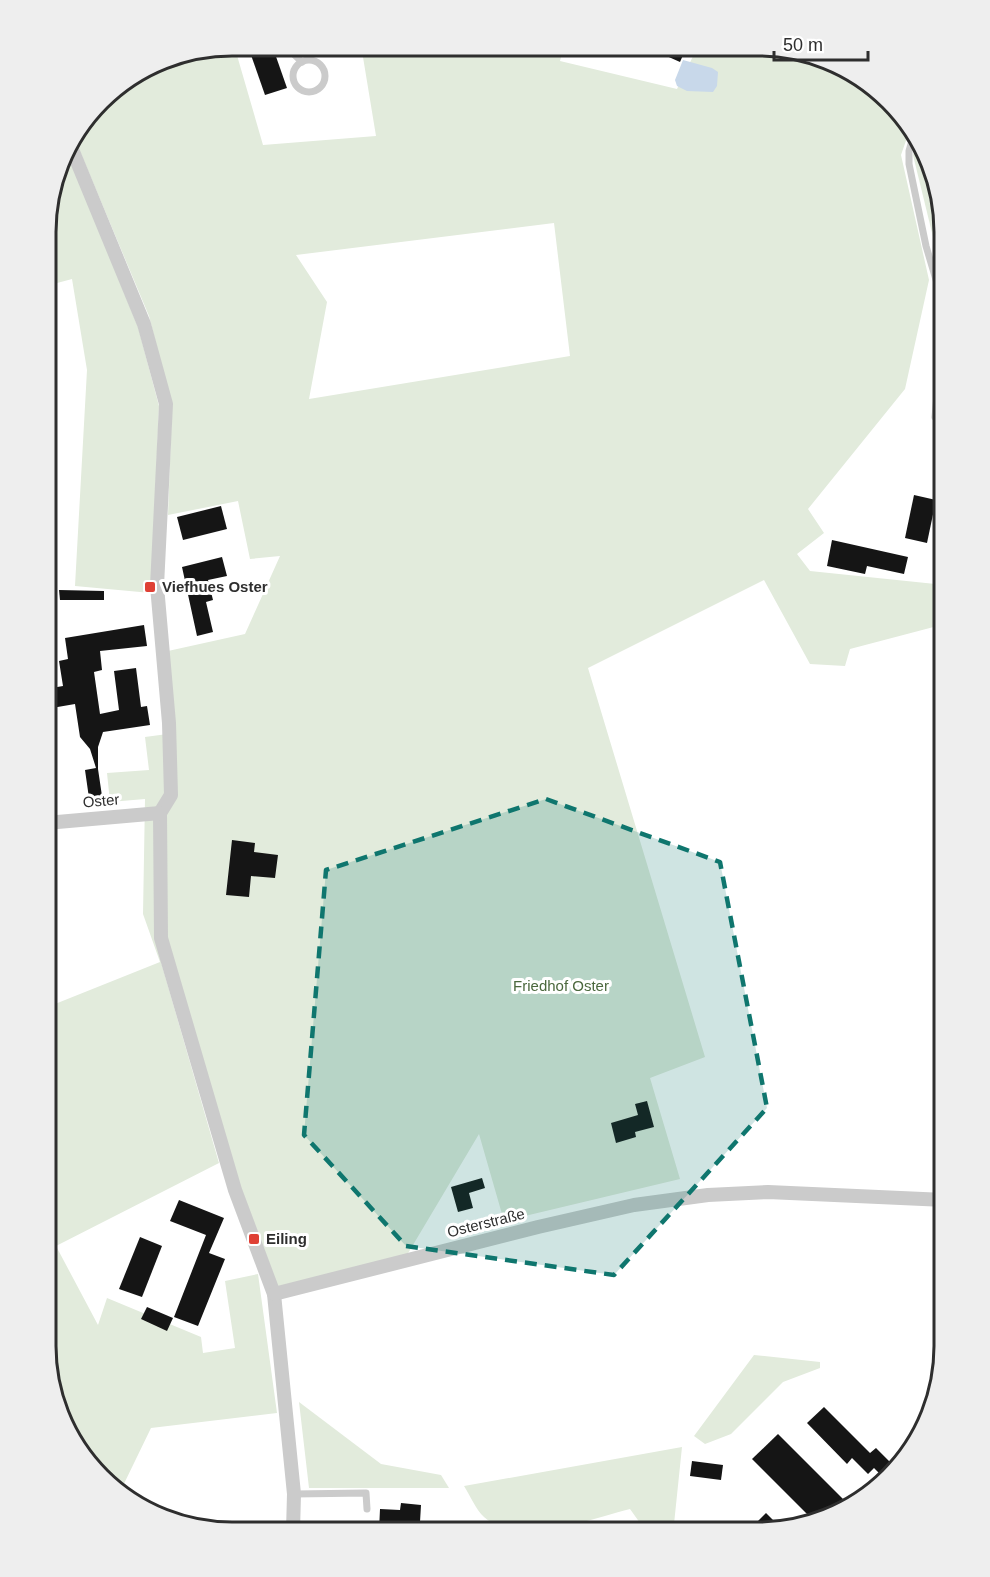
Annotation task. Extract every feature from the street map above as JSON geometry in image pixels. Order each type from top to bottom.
[{"type":"street","points":[[74,154],[144,324],[166,404],[157,586],[169,723],[171,795],[160,813],[161,938],[235,1190],[274,1294],[294,1494],[293,1522]]},
{"type":"street","name":"Oster","points":[[55,822],[160,813]]},
{"type":"street","name":"Osterstraße","points":[[274,1294],[548,1224],[634,1205],[687,1198],[768,1192],[934,1200]]},
{"type":"lane","points":[[295,55],[302,62],[312,61],[321,66],[324,81],[317,90],[308,92],[295,84],[293,74],[302,62]]},
{"type":"lane","points":[[911,143],[909,164],[934,273]]},
{"type":"lane","points":[[294,1494],[366,1493],[367,1509]]},
{"type":"highlighted area","points":[[546,799],[720,862],[767,1108],[614,1275],[406,1246],[304,1135],[326,870]]},
{"type":"green space","name":"Friedhof Oster","points":[[237,55],[263,145],[376,136],[363,55],[562,55],[560,61],[677,89],[694,55],[782,57],[804,61],[826,69],[866,92],[883,107],[907,137],[901,155],[929,280],[905,389],[808,509],[824,533],[797,554],[810,571],[934,584],[934,627],[850,649],[845,666],[810,664],[764,580],[588,668],[705,1057],[650,1078],[680,1179],[504,1221],[479,1134],[407,1255],[278,1287],[241,1188],[173,957],[161,962],[219,1163],[56,1246],[98,1325],[107,1298],[201,1337],[203,1353],[235,1348],[225,1281],[258,1274],[277,1413],[151,1428],[124,1485],[92,1453],[79,1434],[65,1402],[57,1369],[55,1346],[55,1004],[160,962],[143,914],[145,799],[110,802],[107,773],[149,770],[145,737],[175,733],[168,651],[245,634],[280,556],[250,559],[238,501],[168,515],[172,407],[149,316],[78,146],[99,115],[115,99],[143,79],[164,69],[197,59]],"holes":[[[554,223],[570,356],[309,399],[327,302],[296,255]]]},
{"type":"green space","points":[[915,150],[929,186],[934,220],[934,241],[913,155]]},
{"type":"green space","points":[[71,161],[138,327],[159,406],[151,593],[75,586],[87,370],[72,279],[55,284],[57,208]]},
{"type":"green space","points":[[754,1355],[820,1362],[820,1368],[783,1382],[731,1434],[705,1444],[694,1436]]},
{"type":"green space","points":[[299,1402],[381,1464],[441,1475],[449,1488],[309,1488]]},
{"type":"green space","points":[[682,1447],[674,1522],[639,1522],[630,1509],[582,1522],[492,1522],[481,1514],[464,1486]]},
{"type":"water","points":[[683,60],[712,68],[718,72],[717,86],[713,92],[687,91],[677,86],[675,80]]},
{"type":"building","points":[[251,55],[275,55],[287,88],[265,95]]},
{"type":"building","points":[[664,55],[683,55],[680,62]]},
{"type":"building","points":[[914,495],[934,500],[927,543],[905,538]]},
{"type":"building","points":[[221,506],[227,529],[183,540],[177,517]]},
{"type":"building","points":[[832,540],[908,557],[904,574],[867,566],[865,574],[827,566]]},
{"type":"building","points":[[222,557],[227,576],[208,580],[213,600],[206,602],[213,632],[197,636],[182,567]]},
{"type":"building","points":[[59,590],[104,591],[104,600],[60,600]]},
{"type":"building","points":[[144,625],[147,646],[100,651],[102,670],[94,672],[100,714],[119,710],[114,671],[136,668],[141,707],[147,706],[150,725],[103,732],[98,747],[102,796],[89,798],[85,770],[96,768],[90,749],[80,737],[75,704],[55,707],[55,687],[63,686],[59,661],[68,659],[65,638]]},
{"type":"building","points":[[232,840],[255,843],[254,852],[278,855],[275,878],[251,876],[249,897],[226,895]]},
{"type":"building","points":[[647,1101],[654,1127],[635,1132],[636,1137],[616,1143],[611,1123],[638,1115],[635,1104]]},
{"type":"building","points":[[482,1178],[485,1188],[469,1193],[473,1208],[458,1212],[451,1187]]},
{"type":"building","points":[[179,1200],[224,1218],[209,1253],[225,1259],[198,1326],[174,1317],[206,1235],[170,1221]]},
{"type":"building","points":[[140,1237],[162,1246],[142,1297],[119,1289]]},
{"type":"building","points":[[147,1307],[173,1318],[167,1331],[141,1319]]},
{"type":"building","points":[[824,1407],[870,1453],[876,1448],[890,1462],[879,1473],[874,1468],[868,1474],[852,1458],[847,1464],[807,1423]]},
{"type":"building","points":[[778,1434],[844,1500],[808,1515],[752,1459]]},
{"type":"building","points":[[692,1461],[723,1465],[721,1480],[690,1476]]},
{"type":"building","points":[[401,1503],[421,1505],[420,1522],[379,1522],[380,1509],[400,1510]]},
{"type":"building","points":[[766,1513],[774,1521],[759,1522],[757,1522]]},
{"type":"place","name":"Viefhues Oster","points":[[150,587]]},
{"type":"place","name":"Eiling","points":[[254,1239]]}]
